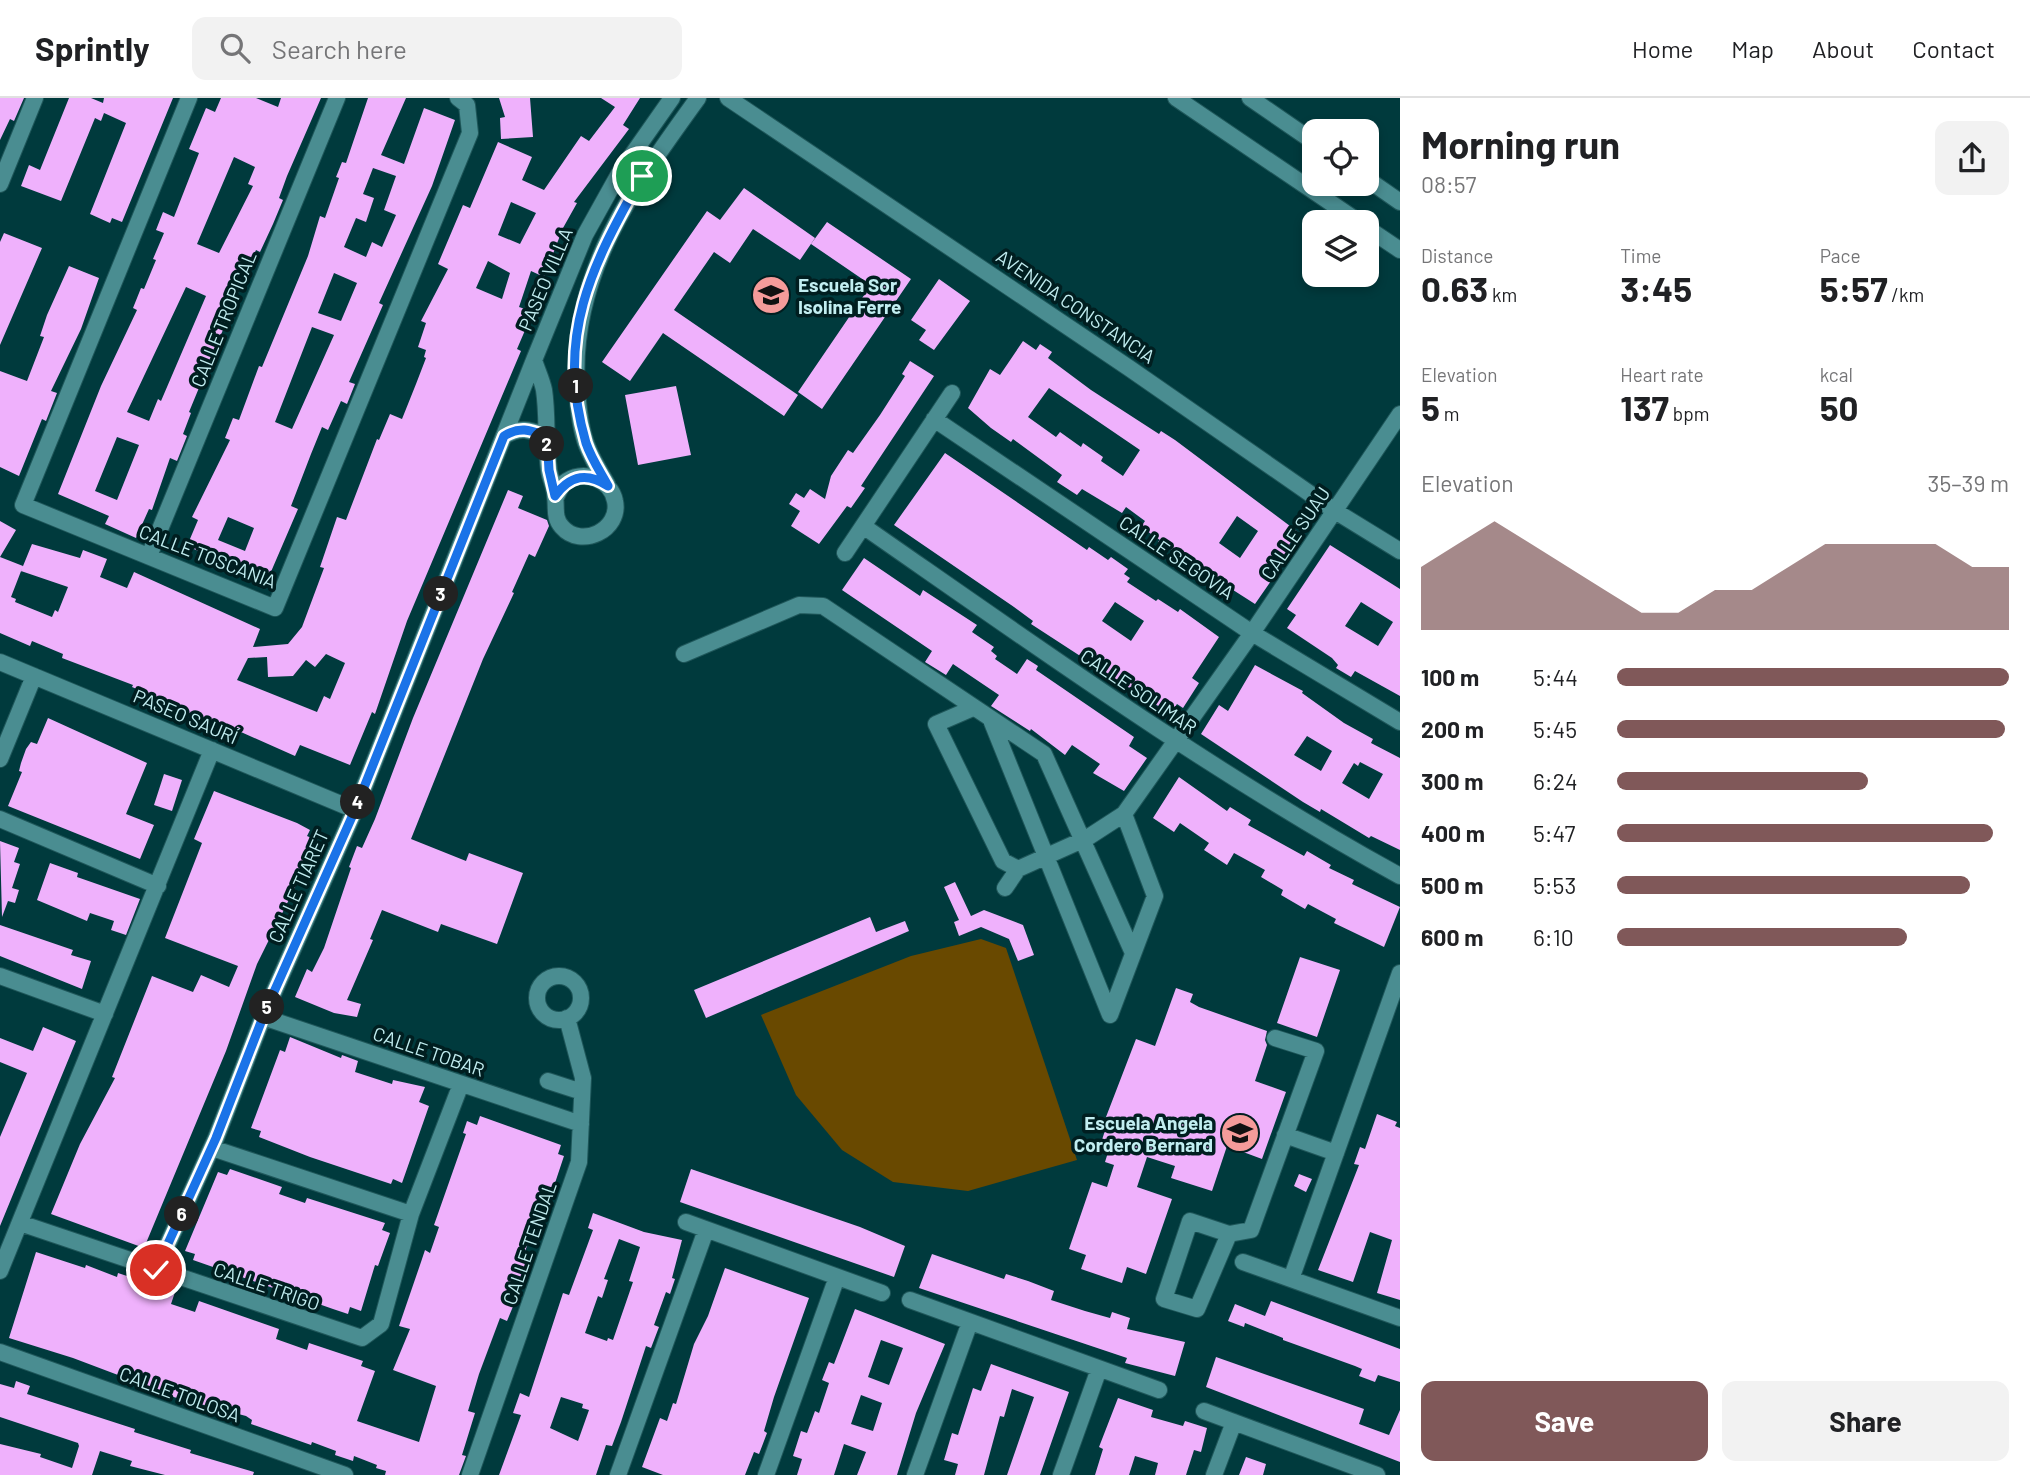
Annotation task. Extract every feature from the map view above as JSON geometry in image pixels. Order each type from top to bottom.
[{"type":"street","points":[[0,184],[35,98]]},
{"type":"street","name":"CALLE TOSCANIA","points":[[188,98],[23,505],[275,608],[470,133],[467,105],[458,98]]},
{"type":"street","name":"CALLE TROPICAL","points":[[149,556],[337,98]]},
{"type":"street","name":"PASEO VILLA","points":[[672,98],[620,172],[585,235],[534,360],[544,389],[549,470],[555,496],[555,512],[562,527],[575,536],[591,537],[606,530],[614,517],[615,500],[587,446],[578,401],[574,353],[581,311],[594,265],[622,212],[642,176],[698,98]]},
{"type":"street","name":"AVENIDA CONSTANCIA","points":[[728,98],[1095,344],[1335,511],[1400,551]]},
{"type":"street","points":[[1176,98],[1341,210]]},
{"type":"street","points":[[1250,98],[1302,134]]},
{"type":"street","points":[[1379,187],[1400,202]]},
{"type":"street","points":[[1379,236],[1400,250]]},
{"type":"street","name":"CALLE TIARET","points":[[156,1270],[212,1148],[263,1017],[355,810],[534,360]]},
{"type":"street","points":[[845,553],[952,393]]},
{"type":"street","name":"CALLE SUAU","points":[[1124,814],[1252,633],[1400,414]]},
{"type":"street","name":"CALLE SEGOVIA","points":[[934,419],[1252,633],[1400,723]]},
{"type":"street","points":[[504,436],[515,429],[527,429],[547,436]]},
{"type":"street","points":[[555,496],[565,483],[579,476],[595,477],[608,486]]},
{"type":"street","name":"CALLE SOLIMAR","points":[[863,526],[1174,742],[1295,818],[1400,876]]},
{"type":"street","points":[[684,654],[799,604],[823,606],[1044,754],[1133,953]]},
{"type":"street","name":"PASEO SAURÍ","points":[[0,662],[355,810]]},
{"type":"street","points":[[0,759],[34,676]]},
{"type":"street","points":[[972,708],[936,724],[1003,862],[1018,869]]},
{"type":"street","points":[[991,720],[1044,858],[1110,1015],[1155,896],[1124,814],[1083,840],[1044,858],[1018,869],[1005,888]]},
{"type":"street","points":[[0,1271],[212,750]]},
{"type":"street","points":[[0,819],[158,886]]},
{"type":"street","points":[[1291,1279],[1400,973]]},
{"type":"street","points":[[0,976],[105,1014]]},
{"type":"street","name":"CALLE TOBAR","points":[[263,1017],[581,1124]]},
{"type":"street","name":"CALLE TENDAL","points":[[470,1475],[579,1161],[583,1078],[567,1018]]},
{"type":"street","points":[[1228,1234],[1197,1309],[1164,1298],[1190,1221],[1228,1234],[1251,1230],[1316,1051],[1275,1038]]},
{"type":"street","points":[[548,1081],[582,1092]]},
{"type":"street","points":[[212,1148],[411,1214],[461,1084]]},
{"type":"street","points":[[1285,1135],[1336,1153]]},
{"type":"street","name":"CALLE TRIGO","points":[[20,1223],[362,1339],[380,1324],[411,1214]]},
{"type":"street","points":[[686,1222],[882,1293]]},
{"type":"street","points":[[618,1475],[706,1230]]},
{"type":"street","points":[[1243,1262],[1400,1318]]},
{"type":"street","points":[[765,1475],[837,1277]]},
{"type":"street","points":[[910,1300],[1159,1390]]},
{"type":"street","points":[[915,1475],[970,1322]]},
{"type":"street","name":"CALLE TOLOSA","points":[[0,1352],[345,1475]]},
{"type":"street","points":[[1061,1475],[1099,1369]]},
{"type":"street","points":[[1203,1411],[1367,1473]]},
{"type":"street","points":[[1214,1475],[1234,1422]]},
{"type":"shaded area","points":[[981,939],[1006,948],[1077,1160],[968,1191],[893,1182],[842,1150],[796,1095],[761,1015],[911,956]]},
{"type":"building","points":[[0,98],[24,98],[14,121],[10,119],[0,140]]},
{"type":"building","points":[[69,98],[91,98],[103,103],[104,98],[173,98],[122,222],[112,218],[110,223],[90,214],[126,123],[104,113],[101,121],[95,118],[61,201],[21,186],[29,165],[40,170]]},
{"type":"building","points":[[221,98],[256,98],[278,107],[281,98],[321,98],[287,176],[279,198],[283,200],[273,224],[260,252],[256,250],[189,412],[191,413],[183,434],[187,436],[177,461],[170,458],[152,510],[149,509],[136,538],[105,524],[109,516],[58,494],[101,386],[137,310],[133,308],[141,288],[144,289],[156,260],[153,259],[164,233],[156,230],[163,212],[174,217],[199,153],[189,149],[206,108],[215,112]],"holes":[[[234,157],[255,167],[248,184],[253,186],[219,253],[197,244]],[[186,287],[206,296],[161,401],[158,399],[149,421],[127,412]],[[117,437],[139,445],[117,500],[95,491]]]},
{"type":"building","points":[[368,98],[406,98],[381,155],[404,164],[424,108],[455,120],[432,186],[379,303],[383,305],[349,382],[355,384],[347,404],[341,401],[328,430],[322,427],[291,506],[298,509],[267,581],[187,546],[198,520],[192,517],[230,440],[225,438],[233,418],[239,420],[259,366],[262,367],[308,256],[320,216],[325,218],[342,162],[346,163]],"holes":[[[373,168],[396,176],[384,210],[396,215],[382,247],[372,242],[366,257],[344,247],[356,218],[366,222],[374,198],[363,194]],[[334,273],[357,283],[341,321],[318,313]],[[312,327],[334,335],[292,429],[275,422]],[[228,517],[254,528],[245,551],[218,540]]]},
{"type":"building","points":[[499,98],[530,98],[533,137],[501,139],[500,118],[505,117]]},
{"type":"building","points":[[601,98],[640,98],[623,125],[629,129],[574,202],[577,203],[563,228],[544,277],[531,271],[519,307],[525,309],[521,318],[529,321],[517,349],[521,351],[407,621],[375,714],[372,712],[350,765],[300,745],[295,756],[232,728],[145,697],[146,693],[132,687],[133,685],[62,658],[63,654],[32,641],[30,646],[0,633],[0,557],[23,566],[32,544],[80,558],[83,550],[107,559],[100,577],[127,588],[134,572],[260,629],[253,647],[288,644],[302,627],[324,568],[320,567],[337,517],[346,520],[377,439],[379,440],[390,414],[402,419],[426,358],[426,350],[418,347],[426,323],[421,321],[448,269],[438,264],[463,205],[470,208],[498,142],[532,157],[522,180],[544,190],[581,136],[589,141],[615,107]],"holes":[[[511,202],[536,213],[520,244],[498,235]],[[488,261],[510,273],[502,299],[476,288]],[[21,571],[68,587],[58,612],[55,610],[52,617],[15,602],[16,599],[11,597]],[[326,654],[345,663],[330,699],[324,696],[317,712],[237,680],[248,658],[267,657],[268,677],[293,676],[306,660],[315,667]]]},
{"type":"building","points":[[744,188],[815,238],[800,260],[753,229],[730,263],[714,252],[674,310],[798,395],[784,416],[663,333],[630,381],[602,362],[707,211],[720,220]]},
{"type":"building","points":[[827,222],[911,279],[822,409],[798,392],[871,285],[811,244]]},
{"type":"building","points":[[4,233],[42,248],[0,345],[0,242]]},
{"type":"building","points":[[69,266],[99,278],[81,329],[51,391],[57,393],[46,421],[42,419],[19,476],[0,467],[0,371],[27,381],[44,337],[40,336],[47,315]]},
{"type":"building","points":[[939,279],[970,301],[934,350],[919,340],[926,330],[911,320]]},
{"type":"building","points":[[1023,341],[1036,350],[1040,344],[1052,352],[1048,358],[1091,390],[1159,434],[1161,431],[1175,440],[1298,532],[1289,545],[1294,548],[1255,604],[1158,542],[1160,540],[1141,527],[1145,521],[1126,507],[1122,513],[1082,489],[1077,495],[1057,482],[1062,475],[1013,439],[1011,442],[991,428],[968,408],[990,369],[1000,375]],"holes":[[[1049,388],[1140,450],[1123,476],[1101,461],[1103,457],[1083,443],[1081,447],[1060,432],[1056,437],[1028,417]],[[1237,516],[1258,531],[1240,558],[1219,543]]]},
{"type":"building","points":[[910,361],[934,376],[861,486],[865,488],[851,508],[847,506],[819,544],[791,526],[800,511],[789,504],[796,493],[804,498],[810,489],[825,499],[831,476],[848,450],[853,453],[880,415],[905,376],[902,374]]},
{"type":"building","points":[[676,386],[691,455],[638,465],[625,395]]},
{"type":"building","points":[[945,453],[1087,550],[1089,547],[1108,560],[1111,557],[1128,569],[1124,574],[1130,578],[1127,582],[1156,601],[1158,599],[1178,612],[1180,609],[1219,637],[1192,678],[1199,683],[1183,708],[1177,704],[1171,713],[1031,624],[1033,621],[1014,607],[894,525]],"holes":[[[1115,602],[1144,621],[1131,641],[1102,621]]]},
{"type":"building","points":[[508,490],[523,496],[518,508],[547,520],[549,526],[535,557],[529,554],[512,592],[514,593],[483,659],[411,839],[466,861],[469,853],[523,873],[497,944],[441,924],[438,932],[382,910],[370,939],[373,940],[347,1000],[361,1004],[357,1017],[334,1013],[295,997],[307,969],[312,972],[324,948],[357,846],[362,848],[375,819],[413,718]]},
{"type":"building","points":[[0,521],[16,530],[0,557]]},
{"type":"building","points":[[1330,545],[1400,589],[1400,696],[1355,671],[1351,677],[1336,668],[1338,665],[1332,658],[1287,628],[1296,615],[1287,609]],"holes":[[[1361,602],[1393,622],[1378,646],[1345,626]]]},
{"type":"building","points":[[864,558],[920,596],[923,590],[977,625],[972,632],[994,647],[991,651],[997,656],[995,659],[1017,674],[1027,659],[1038,666],[1036,670],[1134,737],[1129,746],[1147,758],[1124,791],[1093,773],[1100,764],[1072,745],[1065,755],[1031,729],[1030,731],[991,706],[999,695],[953,664],[946,675],[925,662],[932,651],[842,590]]},
{"type":"building","points":[[1255,665],[1303,691],[1302,693],[1344,723],[1373,739],[1371,743],[1400,758],[1400,850],[1371,836],[1369,838],[1321,809],[1320,812],[1201,734],[1219,705],[1228,711]],"holes":[[[1307,736],[1332,751],[1321,771],[1294,755]],[[1360,762],[1383,774],[1369,799],[1342,783],[1354,763],[1358,766]]]},
{"type":"building","points":[[48,718],[147,763],[126,814],[154,825],[140,859],[8,806],[22,772],[19,771],[26,749],[31,742],[37,744]]},
{"type":"building","points":[[164,774],[182,780],[172,811],[154,805]]},
{"type":"building","points":[[1179,777],[1227,811],[1230,807],[1251,820],[1248,825],[1304,856],[1307,851],[1331,865],[1329,868],[1354,880],[1352,884],[1400,907],[1384,947],[1334,923],[1336,919],[1308,904],[1305,909],[1281,895],[1283,890],[1261,877],[1265,870],[1234,853],[1227,865],[1204,850],[1209,843],[1180,823],[1174,832],[1153,818]]},
{"type":"building","points":[[214,791],[297,823],[310,830],[307,836],[318,841],[257,964],[226,1051],[144,1248],[51,1214],[80,1144],[115,1078],[112,1077],[152,976],[193,992],[201,975],[229,987],[238,966],[165,938],[202,843],[194,839]]},
{"type":"building","points":[[0,841],[19,848],[14,862],[20,864],[12,888],[19,890],[15,903],[8,901],[2,917]]},
{"type":"building","points":[[50,863],[78,873],[77,877],[140,899],[126,935],[111,930],[114,921],[90,913],[87,921],[37,900]]},
{"type":"building","points":[[955,882],[971,916],[984,910],[1023,925],[1034,955],[1018,961],[1009,939],[981,927],[959,936],[954,922],[959,920],[944,887]]},
{"type":"building","points":[[870,917],[876,932],[905,921],[909,931],[706,1018],[694,990]]},
{"type":"building","points":[[0,925],[73,950],[71,955],[91,961],[82,989],[0,956]]},
{"type":"building","points":[[1300,957],[1340,970],[1317,1037],[1277,1023]]},
{"type":"building","points":[[1176,988],[1193,994],[1190,1002],[1199,1007],[1267,1031],[1267,1045],[1255,1081],[1286,1092],[1262,1159],[1227,1146],[1212,1191],[1171,1178],[1175,1166],[1147,1157],[1137,1187],[1172,1199],[1146,1274],[1127,1267],[1122,1283],[1081,1269],[1086,1255],[1069,1249],[1092,1182],[1107,1187],[1114,1165],[1105,1162],[1110,1146],[1101,1143],[1109,1118],[1106,1117],[1136,1039],[1155,1046]]},
{"type":"building","points":[[43,1027],[76,1041],[0,1226],[0,1137],[27,1073],[0,1062],[0,1038],[33,1051]]},
{"type":"building","points":[[290,1037],[341,1058],[342,1055],[358,1061],[355,1072],[392,1084],[393,1080],[425,1087],[419,1102],[429,1106],[402,1183],[393,1179],[391,1184],[310,1157],[259,1137],[261,1131],[251,1128],[280,1050],[285,1052]]},
{"type":"building","points":[[1377,1114],[1397,1122],[1395,1126],[1400,1128],[1400,1300],[1377,1293],[1392,1240],[1370,1232],[1353,1282],[1318,1270],[1359,1165],[1354,1164],[1360,1147],[1365,1149]]},
{"type":"building","points":[[480,1116],[561,1145],[558,1154],[564,1156],[538,1234],[532,1232],[523,1257],[531,1260],[517,1297],[507,1321],[500,1318],[479,1374],[468,1411],[475,1413],[459,1475],[385,1475],[386,1471],[376,1468],[377,1465],[354,1456],[353,1461],[335,1455],[336,1451],[312,1442],[311,1445],[251,1424],[252,1420],[246,1416],[162,1394],[163,1392],[73,1358],[9,1338],[36,1252],[85,1268],[86,1265],[117,1277],[118,1273],[175,1292],[171,1304],[195,1312],[199,1301],[279,1329],[276,1339],[307,1350],[309,1343],[363,1361],[361,1366],[375,1371],[357,1421],[419,1442],[436,1386],[393,1370],[410,1329],[399,1326],[425,1250],[430,1253],[439,1227],[434,1225],[466,1134],[463,1133],[467,1121],[477,1125]]},
{"type":"building","points":[[230,1169],[282,1187],[279,1194],[305,1203],[307,1198],[385,1223],[382,1230],[390,1233],[378,1266],[375,1265],[361,1311],[350,1307],[348,1314],[193,1260],[195,1254],[185,1251],[218,1172],[227,1175]]},
{"type":"building","points":[[691,1169],[860,1227],[905,1246],[894,1277],[680,1202]]},
{"type":"building","points":[[1299,1174],[1312,1179],[1306,1192],[1294,1186]]},
{"type":"building","points":[[593,1213],[644,1232],[682,1240],[672,1278],[675,1279],[670,1294],[666,1292],[654,1325],[659,1327],[651,1348],[646,1346],[612,1446],[606,1445],[596,1475],[499,1475],[521,1415],[513,1413],[520,1393],[529,1397],[563,1293],[569,1295],[593,1230],[588,1228]],"holes":[[[619,1239],[640,1247],[629,1281],[633,1282],[613,1340],[608,1338],[607,1341],[585,1333],[598,1296],[602,1298],[608,1280],[604,1279]],[[561,1397],[583,1404],[582,1408],[589,1410],[578,1441],[550,1428]]]},
{"type":"building","points":[[932,1254],[1004,1279],[1006,1274],[1028,1281],[1054,1291],[1051,1300],[1085,1311],[1110,1318],[1112,1312],[1130,1318],[1127,1329],[1185,1342],[1175,1376],[1125,1363],[1127,1358],[919,1288]]},
{"type":"building","points":[[725,1268],[809,1298],[774,1397],[764,1431],[767,1433],[759,1454],[754,1452],[745,1475],[663,1475],[642,1467],[660,1418],[667,1421],[673,1403],[676,1404],[694,1344],[708,1316]]},
{"type":"building","points":[[1271,1301],[1400,1349],[1400,1382],[1378,1375],[1375,1382],[1359,1376],[1362,1369],[1355,1366],[1245,1323],[1244,1327],[1228,1321],[1235,1304],[1265,1316]]},
{"type":"building","points":[[855,1309],[945,1344],[916,1413],[897,1475],[857,1475],[866,1452],[844,1444],[834,1475],[797,1475],[802,1459],[793,1456],[801,1431],[807,1433],[815,1411],[819,1413],[829,1383],[822,1380],[829,1362],[834,1364]],"holes":[[[881,1340],[903,1348],[889,1385],[868,1377]],[[861,1395],[882,1403],[873,1431],[851,1424]]]},
{"type":"building","points":[[1216,1357],[1364,1409],[1359,1424],[1389,1435],[1400,1410],[1400,1462],[1206,1387]]},
{"type":"building","points":[[991,1364],[1069,1392],[1040,1475],[1007,1475],[1034,1397],[1012,1389],[1004,1417],[1000,1416],[984,1475],[955,1475],[958,1464],[944,1460],[952,1433],[958,1435],[973,1388],[981,1391]]},
{"type":"building","points":[[16,1381],[30,1386],[27,1394],[135,1429],[134,1432],[191,1450],[190,1453],[254,1472],[253,1475],[165,1475],[130,1466],[132,1461],[100,1451],[92,1475],[0,1475],[0,1444],[41,1454],[40,1457],[72,1468],[79,1446],[78,1443],[0,1417],[0,1384],[14,1388]]},
{"type":"building","points":[[1118,1398],[1153,1410],[1151,1417],[1183,1426],[1185,1421],[1207,1428],[1201,1452],[1194,1450],[1186,1475],[1155,1475],[1158,1463],[1135,1456],[1129,1475],[1095,1475],[1103,1449],[1099,1447]]},
{"type":"building","points":[[1246,1457],[1266,1464],[1263,1475],[1239,1475]]},
{"type":"place","name":"Escuela Sor Isolina Ferre","points":[[771,295]]},
{"type":"place","name":"Escuela Angela Cordero Bernard","points":[[1240,1133]]},
{"type":"route","points":[[156,1270],[216,1138],[265,1012],[355,810],[504,436],[515,429],[527,429],[547,436],[549,470],[555,496],[565,483],[579,476],[595,477],[608,486],[587,446],[578,401],[574,353],[581,311],[594,265],[642,176]]}]
